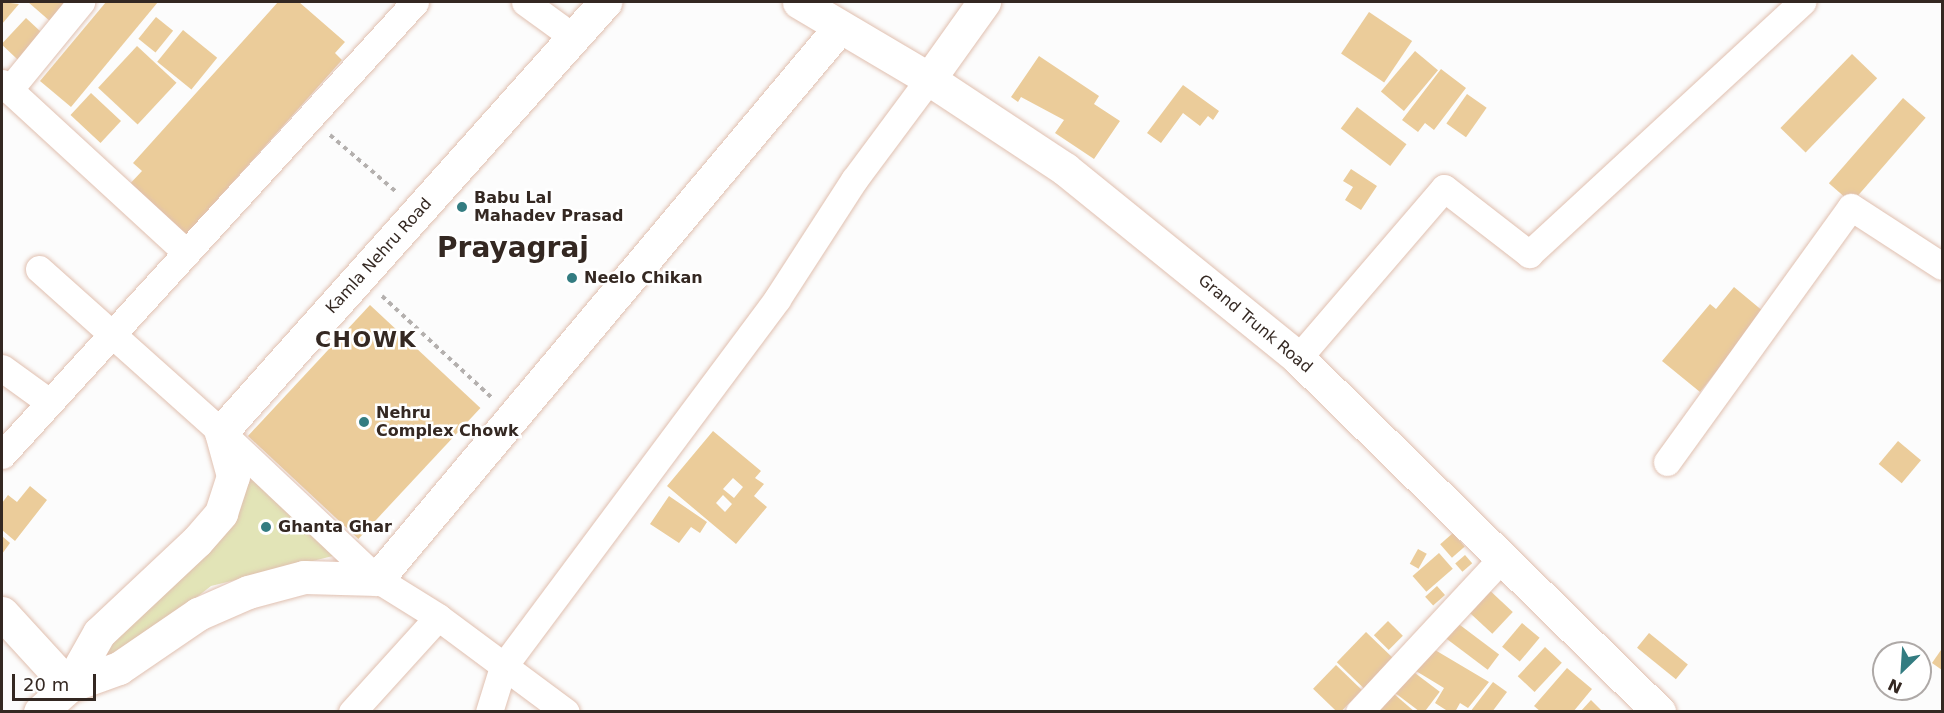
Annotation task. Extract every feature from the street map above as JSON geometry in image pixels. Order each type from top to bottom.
[{"type":"main road","name":"Kamla Nehru Road","points":[[221,432],[604,2]]},
{"type":"main road","name":"Grand Trunk Road","points":[[799,2],[929,79],[1065,169],[1298,357],[1501,560],[1659,711]]},
{"type":"main road","points":[[929,79],[984,2]]},
{"type":"main road","points":[[69,686],[118,668],[198,614],[248,592],[304,577],[377,579],[840,27]]},
{"type":"main road","points":[[40,711],[69,686],[99,633],[197,541],[221,513],[232,476],[221,432]]},
{"type":"main road","points":[[2,613],[69,686]]},
{"type":"street","points":[[81,2],[5,86],[187,253]]},
{"type":"street","points":[[2,455],[416,2]]},
{"type":"street","points":[[525,2],[573,37]]},
{"type":"street","points":[[1298,357],[1444,188],[1529,254],[1802,2]]},
{"type":"street","points":[[489,711],[503,667],[777,299],[854,180],[929,79]]},
{"type":"street","points":[[1667,462],[1851,207],[1942,266]]},
{"type":"street","points":[[39,269],[221,432],[377,579],[438,617],[503,667],[566,711]]},
{"type":"street","points":[[2,368],[49,402]]},
{"type":"street","points":[[1359,711],[1501,560]]},
{"type":"street","points":[[352,711],[438,617]]},
{"type":"path","points":[[311,118],[418,211]]},
{"type":"path","points":[[360,276],[513,418]]},
{"type":"green space","points":[[248,463],[345,553],[211,586],[113,663],[99,648]]},
{"type":"building","points":[[2,2],[19,4],[2,24]]},
{"type":"building","points":[[28,2],[68,2],[51,22]]},
{"type":"building","points":[[106,2],[158,2],[71,107],[40,81]]},
{"type":"building","points":[[278,2],[299,2],[345,42],[335,53],[342,60],[183,238],[126,188],[142,171],[133,163]]},
{"type":"building","points":[[1369,12],[1412,41],[1384,83],[1341,53]]},
{"type":"building","points":[[156,17],[173,31],[155,53],[138,39]]},
{"type":"building","points":[[26,18],[44,35],[20,61],[2,44]]},
{"type":"building","points":[[183,30],[217,58],[191,90],[157,62]]},
{"type":"building","points":[[137,46],[176,83],[138,125],[98,88]]},
{"type":"building","points":[[1415,51],[1438,70],[1404,111],[1381,92]]},
{"type":"building","points":[[1852,54],[1877,78],[1806,152],[1780,128]]},
{"type":"building","points":[[1039,56],[1099,96],[1094,104],[1120,121],[1094,159],[1055,133],[1064,120],[1021,97],[1018,102],[1011,97]]},
{"type":"building","points":[[1441,69],[1466,88],[1434,130],[1425,123],[1418,132],[1402,120]]},
{"type":"building","points":[[1183,85],[1219,111],[1213,120],[1208,116],[1200,126],[1183,113],[1161,143],[1147,133]]},
{"type":"building","points":[[91,93],[121,121],[101,143],[71,115]]},
{"type":"building","points":[[1467,94],[1487,108],[1466,137],[1446,123]]},
{"type":"building","points":[[1903,98],[1926,118],[1852,203],[1829,183]]},
{"type":"building","points":[[1357,107],[1407,144],[1390,166],[1341,129]]},
{"type":"building","points":[[1351,169],[1377,186],[1361,210],[1345,200],[1353,187],[1343,181]]},
{"type":"building","points":[[1734,287],[1764,312],[1700,392],[1662,361],[1710,304],[1716,309]]},
{"type":"building","name":"Nehru Complex Chowk","points":[[370,305],[480,408],[358,539],[248,436]]},
{"type":"building","points":[[713,431],[761,471],[755,478],[764,484],[754,496],[767,507],[736,544],[667,486]],"holes":[[[733,478],[743,487],[734,498],[723,489]],[[723,495],[732,504],[725,512],[716,503]]]},
{"type":"building","points":[[1898,441],[1921,460],[1902,483],[1879,464]]},
{"type":"building","points":[[30,486],[47,500],[15,541],[2,530],[2,503],[8,495],[17,502]]},
{"type":"building","points":[[669,496],[707,522],[700,533],[691,527],[679,543],[650,524]]},
{"type":"building","points":[[1453,533],[1465,547],[1452,558],[1440,544]]},
{"type":"building","points":[[2,536],[10,543],[2,554]]},
{"type":"building","points":[[1418,549],[1427,554],[1419,569],[1410,564]]},
{"type":"building","points":[[1439,553],[1453,569],[1426,592],[1413,576]]},
{"type":"building","points":[[1465,555],[1472,563],[1462,572],[1455,564]]},
{"type":"building","points":[[1437,586],[1445,595],[1433,606],[1425,597]]},
{"type":"building","points":[[1485,586],[1513,612],[1492,634],[1465,608]]},
{"type":"building","points":[[1452,619],[1499,655],[1488,670],[1441,634]]},
{"type":"building","points":[[1388,621],[1403,636],[1389,650],[1374,635]]},
{"type":"building","points":[[1522,623],[1540,638],[1520,662],[1502,647]]},
{"type":"building","points":[[1366,632],[1395,660],[1366,690],[1337,662]]},
{"type":"building","points":[[1649,633],[1688,664],[1676,679],[1637,648]]},
{"type":"building","points":[[1430,647],[1489,682],[1468,708],[1460,703],[1455,712],[1449,712],[1435,703],[1444,688],[1416,671]]},
{"type":"building","points":[[1545,647],[1562,663],[1535,692],[1518,676]]},
{"type":"building","points":[[1941,650],[1942,670],[1932,663]]},
{"type":"building","points":[[1336,665],[1362,690],[1341,712],[1337,712],[1313,689]]},
{"type":"building","points":[[1567,668],[1592,689],[1573,712],[1541,712],[1534,706]]},
{"type":"building","points":[[1411,670],[1440,692],[1424,712],[1420,712],[1394,692]]},
{"type":"building","points":[[1493,682],[1507,692],[1492,712],[1470,712]]},
{"type":"building","points":[[1393,693],[1415,712],[1378,712]]},
{"type":"building","points":[[1591,700],[1603,712],[1580,712]]},
{"type":"place","name":"Babu Lal Mahadev Prasad","points":[[462,207]]},
{"type":"place","name":"Neelo Chikan","points":[[572,278]]},
{"type":"place","name":"Nehru Complex Chowk","points":[[364,422]]},
{"type":"place","name":"Ghanta Ghar","points":[[266,527]]},
{"type":"district","name":"Prayagraj","points":[[513,248]]},
{"type":"district","name":"CHOWK","points":[[366,340]]}]
